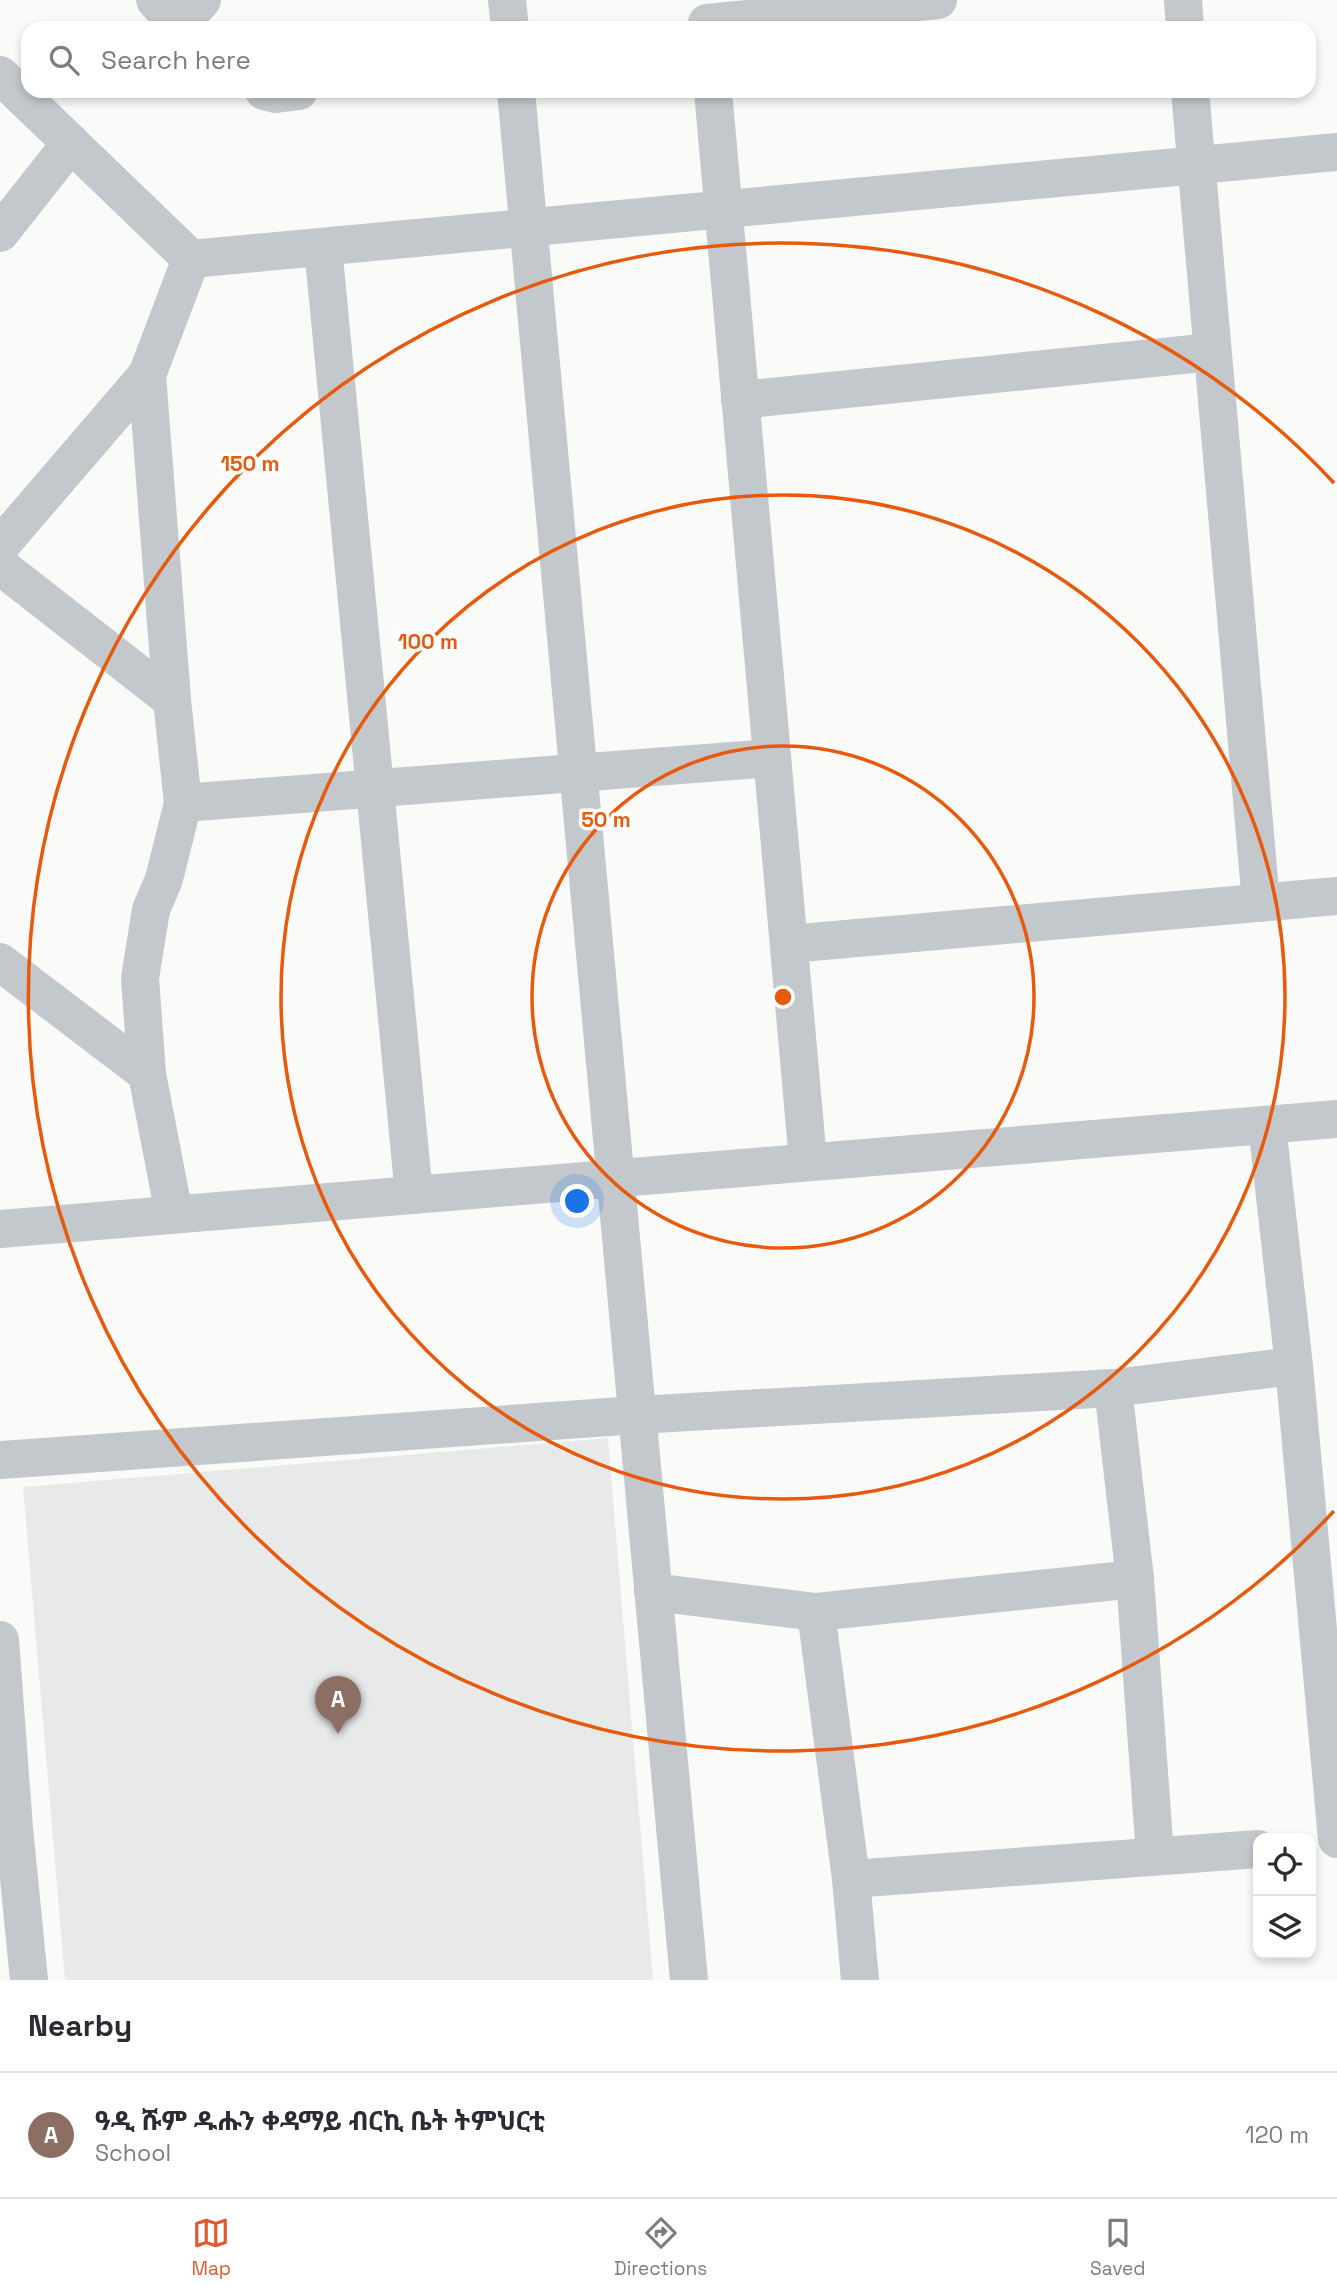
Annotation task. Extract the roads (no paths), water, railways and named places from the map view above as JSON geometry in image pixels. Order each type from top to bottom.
[{"type":"street","points":[[508,0],[510,21]]},
{"type":"street","points":[[706,17],[938,0]]},
{"type":"street","points":[[1183,0],[1184,21]]},
{"type":"street","points":[[0,75],[21,95]]},
{"type":"street","points":[[24,98],[191,259],[1337,152]]},
{"type":"street","points":[[517,98],[689,1980]]},
{"type":"street","points":[[714,98],[808,1161]]},
{"type":"street","points":[[1190,98],[1261,903]]},
{"type":"street","points":[[0,233],[71,143]]},
{"type":"street","points":[[323,247],[414,1195]]},
{"type":"street","points":[[0,546],[147,375],[191,259]]},
{"type":"street","points":[[740,400],[1212,352]]},
{"type":"street","points":[[147,375],[172,700],[183,803],[164,879],[151,910],[140,978],[147,1074],[174,1214]]},
{"type":"street","points":[[0,566],[172,700]]},
{"type":"street","points":[[183,803],[772,758]]},
{"type":"street","points":[[789,944],[1337,896]]},
{"type":"street","points":[[0,962],[147,1074]]},
{"type":"street","points":[[0,1228],[1337,1119]]},
{"type":"street","points":[[1267,1125],[1294,1366],[1337,1842],[1316,1845]]},
{"type":"street","points":[[0,1460],[637,1415],[1113,1388],[1294,1366]]},
{"type":"street","points":[[1113,1388],[1135,1579],[1155,1855]]},
{"type":"street","points":[[653,1592],[816,1612],[1135,1579]]},
{"type":"street","points":[[816,1612],[851,1879],[860,1980]]},
{"type":"street","points":[[0,1640],[7,1830],[29,1980]]},
{"type":"street","points":[[851,1879],[1253,1849]]},
{"type":"place","name":"ዓዲ ሹም ዱሑን ቀዳማይ ብርኪ ቤት ትምህርቲ","points":[[338,1734]]}]
